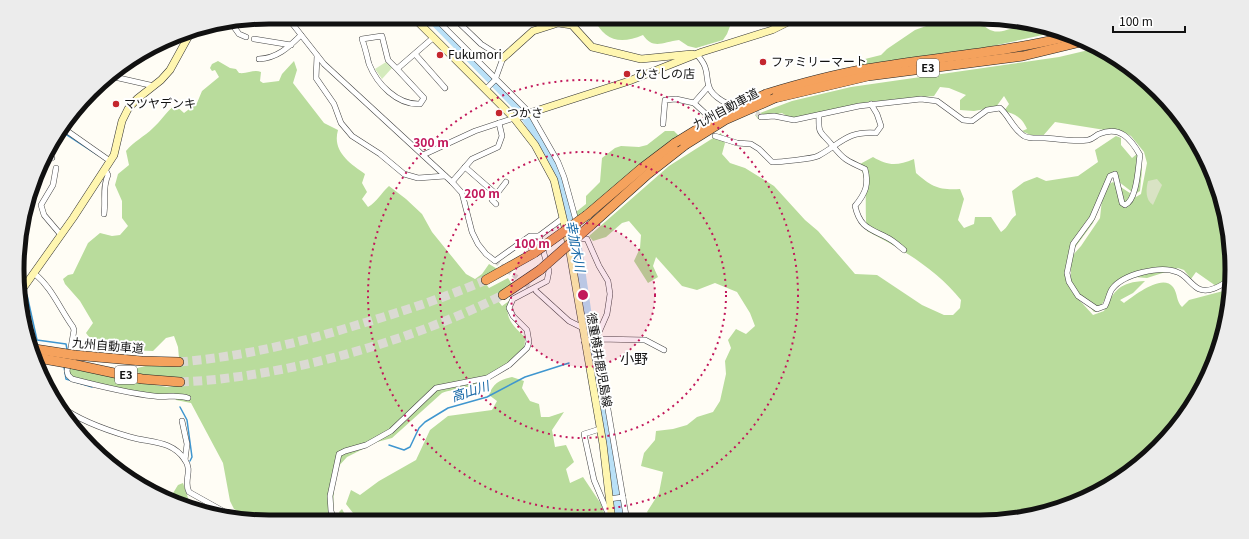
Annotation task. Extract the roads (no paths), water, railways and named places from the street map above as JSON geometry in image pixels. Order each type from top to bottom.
[{"type":"highway","name":"九州自動車道","points":[[486,280],[534,253],[587,215],[642,168],[676,143],[722,114],[766,94],[801,83],[867,69],[1016,47],[1060,38]]},
{"type":"highway","name":"九州自動車道","points":[[503,295],[540,270],[648,174],[685,145],[725,120],[775,98],[868,76],[1023,56],[1074,44]]},
{"type":"highway","name":"九州自動車道","points":[[38,350],[142,378],[180,382]]},
{"type":"highway","name":"九州自動車道","points":[[41,358],[179,362]]},
{"type":"street","points":[[292,24],[317,56],[462,193],[472,232],[478,244],[486,254],[495,261],[530,236],[539,236],[563,218]]},
{"type":"street","name":"徳重横井鹿児島線","points":[[420,24],[487,87],[516,118],[548,166],[558,190],[568,237],[584,341],[600,429],[611,515]]},
{"type":"street","points":[[441,24],[528,113],[558,162],[564,176],[574,209],[579,238]]},
{"type":"street","points":[[461,24],[481,44],[503,58]]},
{"type":"street","points":[[487,87],[495,80],[503,58],[534,31],[555,24]]},
{"type":"street","points":[[565,24],[572,25],[592,47],[641,59],[696,54]]},
{"type":"street","points":[[423,155],[475,131],[629,81],[696,54],[772,30],[784,24]]},
{"type":"street","points":[[235,26],[239,34],[246,37]]},
{"type":"street","points":[[259,59],[270,58],[276,54],[284,52],[301,35]]},
{"type":"street","points":[[382,36],[388,60],[397,70],[424,98],[420,104],[411,105],[394,98],[383,86],[370,65],[362,39],[382,36]]},
{"type":"street","points":[[397,70],[434,37]]},
{"type":"street","points":[[254,39],[291,46]]},
{"type":"street","points":[[25,287],[110,162],[118,146],[125,114],[137,99],[154,86],[170,70],[187,40]]},
{"type":"street","points":[[415,54],[445,88]]},
{"type":"street","points":[[696,54],[705,64],[708,87],[714,95],[728,104]]},
{"type":"street","points":[[317,56],[316,78],[334,104],[342,122],[352,136],[380,154],[404,174],[418,178],[445,176]]},
{"type":"street","points":[[117,78],[154,86]]},
{"type":"street","points":[[694,103],[708,87]]},
{"type":"street","points":[[663,124],[665,100],[676,99],[694,103],[707,115]]},
{"type":"street","points":[[761,117],[774,116],[794,120],[871,104],[921,99],[937,101],[963,120],[972,121],[987,110],[1000,108],[1009,116],[1016,129],[1025,137],[1074,142],[1091,140],[1108,132],[1119,132],[1131,139],[1140,155],[1134,194],[1128,204],[1125,205],[1122,203],[1115,174],[1110,176],[1092,218],[1073,244],[1067,272],[1069,282],[1078,296],[1097,310],[1105,306],[1112,289],[1126,279],[1138,273],[1160,269],[1177,272],[1200,289],[1211,290],[1224,283]]},
{"type":"street","points":[[715,136],[737,143],[751,144],[759,149],[772,162],[817,157],[851,135],[864,132],[876,133],[881,126],[871,104]]},
{"type":"street","points":[[819,115],[819,127],[822,135],[843,158],[865,168],[868,183],[861,199],[855,206],[858,219],[866,227],[888,238],[904,250]]},
{"type":"street","points":[[452,182],[475,157],[492,151],[498,147],[502,136],[499,123]]},
{"type":"street","points":[[67,131],[110,162]]},
{"type":"street","points":[[465,167],[496,194]]},
{"type":"street","points":[[56,168],[53,185],[41,205],[44,215],[61,235]]},
{"type":"street","points":[[104,214],[106,199],[104,188],[108,175],[105,169]]},
{"type":"street","points":[[496,204],[492,200],[506,182]]},
{"type":"street","points":[[332,515],[330,496],[339,454],[366,446],[391,431],[436,388],[487,378],[502,370],[527,348],[529,336],[527,330],[513,316],[509,308],[513,299],[547,281],[549,277],[549,271],[539,236]]},
{"type":"street","points":[[568,237],[587,239],[599,266],[608,281],[610,292],[607,314],[595,339],[626,515]]},
{"type":"street","points":[[35,274],[47,285],[50,293],[59,304],[73,327],[74,330],[67,371],[68,375],[72,379],[138,394],[159,397],[176,395],[188,398]]},
{"type":"street","points":[[536,291],[569,321],[582,327]]},
{"type":"street","points":[[584,341],[595,339],[644,340],[664,350]]},
{"type":"street","points":[[71,414],[98,426],[129,436],[160,442],[179,452],[189,469],[186,484],[189,492],[221,510]]},
{"type":"street","points":[[182,421],[187,444],[185,460]]},
{"type":"street","points":[[600,429],[584,434],[594,480],[609,515]]},
{"type":"street","points":[[609,499],[623,497]]},
{"type":"waterway","name":"幸加木川","points":[[437,24],[521,110],[547,151],[562,182],[577,245],[602,415],[620,515]]},
{"type":"waterway","points":[[65,133],[98,155]]},
{"type":"waterway","points":[[27,295],[37,340],[66,344],[67,349]]},
{"type":"waterway","name":"高山川","points":[[389,445],[404,450],[410,447],[419,428],[425,422],[448,408],[487,397],[525,377],[569,363]]},
{"type":"waterway","points":[[64,367],[66,379],[92,387]]},
{"type":"waterway","points":[[180,407],[187,420],[192,457],[190,461]]},
{"type":"tunnel","points":[[749,110],[757,113],[761,117]]},
{"type":"tunnel","points":[[495,261],[535,291]]},
{"type":"tunnel","points":[[179,362],[247,353],[313,338],[406,310],[486,280]]},
{"type":"tunnel","points":[[180,382],[220,379],[261,373],[303,365],[346,354],[388,342],[429,327],[467,312],[503,295]]},
{"type":"place","name":"Fukumori","points":[[440,55]]},
{"type":"place","name":"ファミリーマート","points":[[763,62]]},
{"type":"place","name":"ひさしの店","points":[[627,74]]},
{"type":"place","name":"マツヤデンキ","points":[[116,104]]},
{"type":"place","name":"つかさ","points":[[499,113]]},
{"type":"district","name":"小野","points":[[634,359]]}]
